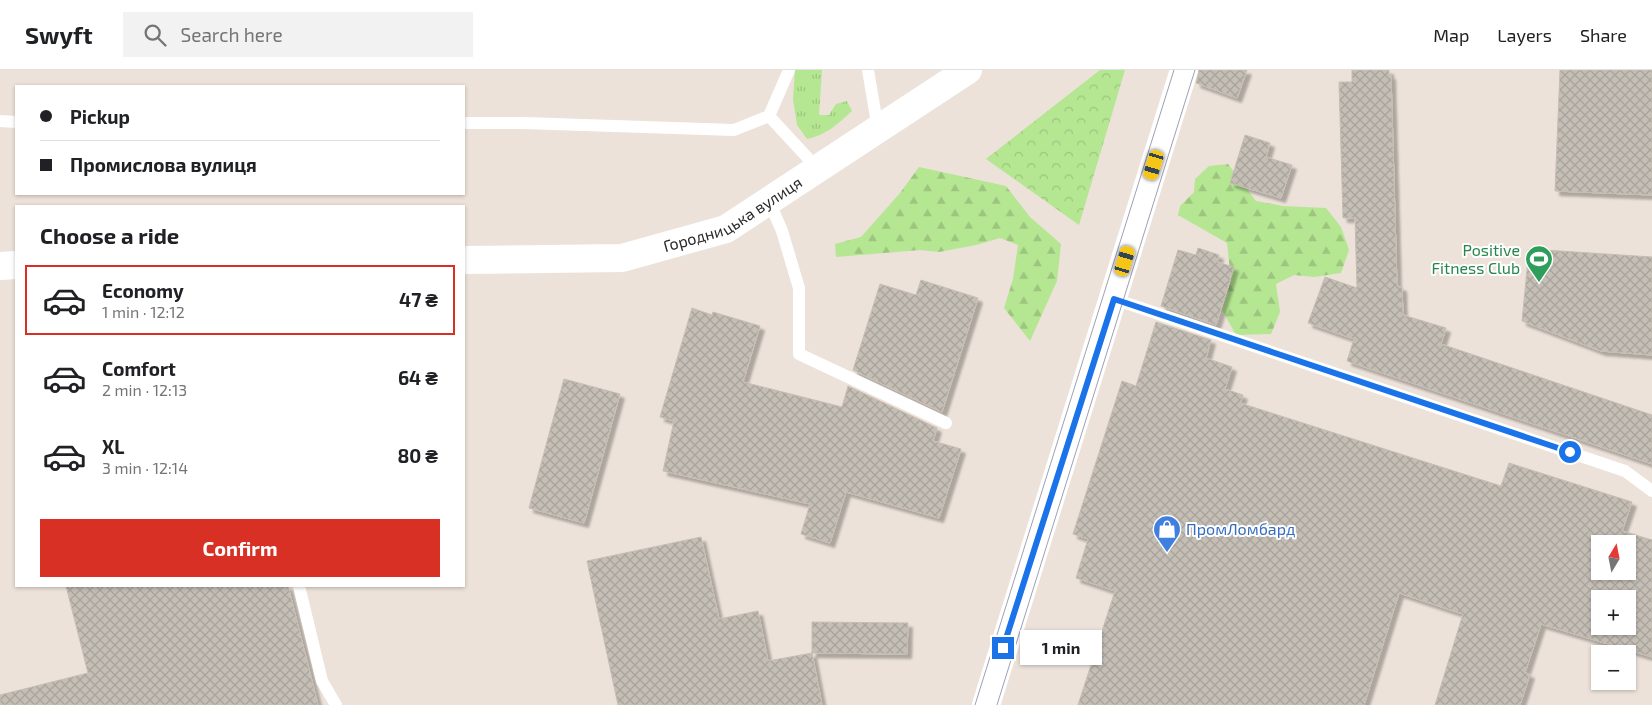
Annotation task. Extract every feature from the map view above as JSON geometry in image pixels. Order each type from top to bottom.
[{"type":"main road","name":"Городницька вулиця","points":[[465,260],[622,258],[726,229],[968,70]]},
{"type":"main road","points":[[986,705],[1184,70]]},
{"type":"main road","points":[[0,266],[15,265]]},
{"type":"lane","points":[[465,123],[524,123],[734,130],[769,116],[790,70]]},
{"type":"lane","points":[[868,70],[878,129]]},
{"type":"lane","points":[[769,116],[818,169]]},
{"type":"lane","points":[[0,121],[15,122]]},
{"type":"lane","points":[[769,201],[782,230],[799,288],[799,354],[946,422]]},
{"type":"lane","points":[[1114,299],[1625,470],[1652,491]]},
{"type":"lane","points":[[299,587],[322,681],[336,705]]},
{"type":"green space","points":[[795,70],[822,70],[819,115],[829,115],[836,104],[847,101],[852,111],[826,132],[807,139],[797,125],[793,99]]},
{"type":"green space","points":[[1100,70],[1125,70],[1079,225],[986,159]]},
{"type":"green space","points":[[1228,164],[1256,201],[1283,206],[1326,208],[1341,227],[1349,250],[1341,273],[1314,277],[1294,275],[1276,284],[1280,312],[1271,334],[1236,335],[1222,310],[1231,281],[1227,243],[1178,215],[1180,206],[1194,192],[1195,179],[1209,166]]},
{"type":"green space","points":[[919,167],[1006,186],[1030,217],[1061,244],[1057,281],[1030,341],[1004,308],[1013,279],[1018,245],[1000,238],[939,252],[920,250],[836,257],[835,244],[861,237],[900,193]]},
{"type":"building","points":[[1199,70],[1247,70],[1237,98],[1196,83]]},
{"type":"building","points":[[1352,70],[1389,70],[1389,75],[1391,75],[1397,286],[1402,287],[1403,315],[1446,328],[1441,344],[1652,415],[1652,464],[1347,361],[1354,339],[1308,323],[1325,277],[1357,288],[1355,218],[1343,218],[1339,82],[1352,82]]},
{"type":"building","points":[[1560,70],[1652,70],[1652,195],[1555,191]]},
{"type":"building","points":[[1245,135],[1270,143],[1266,157],[1292,165],[1281,198],[1230,183]]},
{"type":"building","points":[[1198,248],[1219,255],[1217,262],[1234,267],[1216,325],[1161,306],[1178,250],[1196,255]]},
{"type":"building","points":[[1529,249],[1652,257],[1652,355],[1601,351],[1522,321]]},
{"type":"building","points":[[921,280],[978,298],[942,412],[853,370],[880,284],[916,295]]},
{"type":"building","points":[[692,308],[712,315],[713,312],[760,326],[743,382],[842,407],[848,386],[937,428],[933,441],[961,449],[939,518],[846,492],[830,543],[801,534],[810,504],[663,471],[674,421],[660,417]]},
{"type":"building","points":[[1156,322],[1211,340],[1206,358],[1232,367],[1225,389],[1243,395],[1240,403],[1501,486],[1509,463],[1632,502],[1622,531],[1635,535],[1591,535],[1591,580],[1636,580],[1636,535],[1652,540],[1652,657],[1636,652],[1636,645],[1612,645],[1541,624],[1525,673],[1530,674],[1520,705],[1435,705],[1463,614],[1399,593],[1364,705],[1078,705],[1115,591],[1076,578],[1088,539],[1073,534],[1122,381],[1136,386]]},
{"type":"building","points":[[564,379],[620,394],[584,523],[529,508]]},
{"type":"building","points":[[701,537],[719,619],[758,611],[768,661],[812,653],[822,705],[618,705],[587,561]]},
{"type":"building","points":[[66,587],[288,587],[318,705],[0,705],[0,695],[88,673]]},
{"type":"building","points":[[812,622],[908,623],[907,654],[812,653]]},
{"type":"tram line","points":[[975,705],[1174,70]]},
{"type":"tram line","points":[[997,705],[1195,70]]},
{"type":"place","name":"Positive Fitness Club","points":[[1539,283]]},
{"type":"place","name":"ПромЛомбард","points":[[1167,553]]},
{"type":"route","points":[[1003,648],[1079,403],[1114,299],[1570,452]]}]
